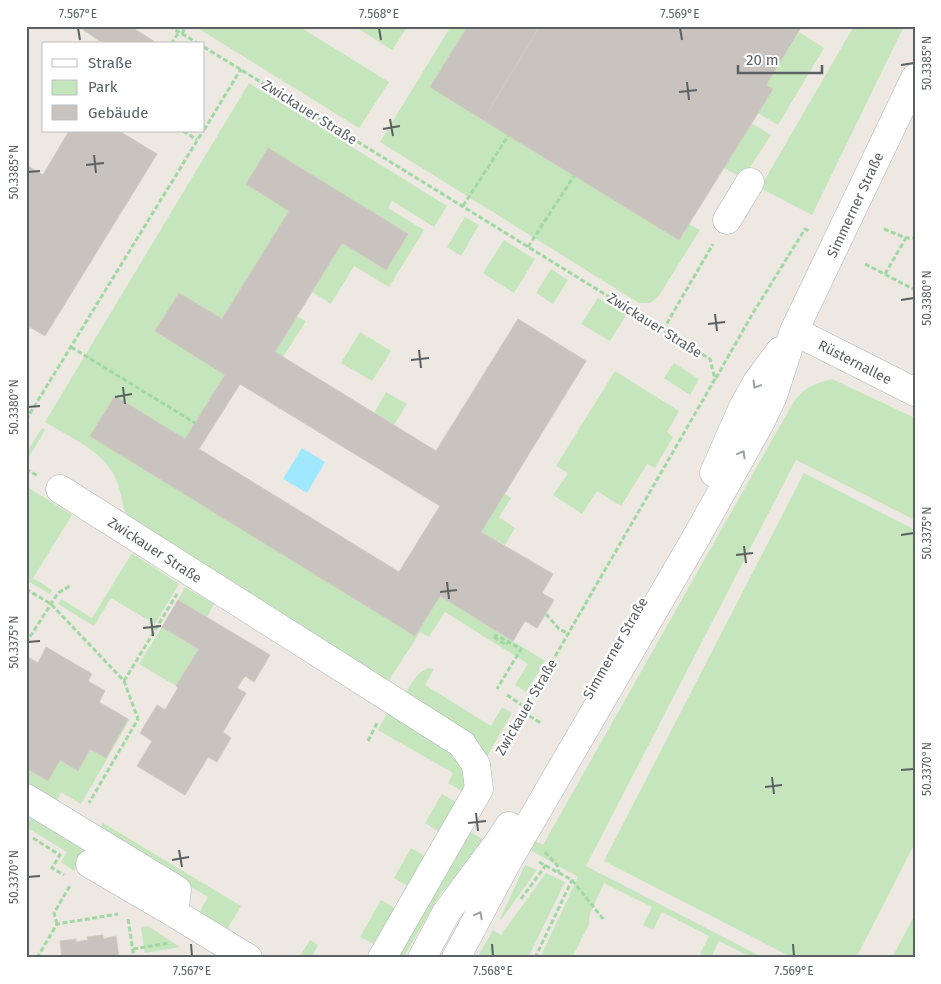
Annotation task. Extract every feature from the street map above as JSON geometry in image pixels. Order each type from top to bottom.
[{"type":"street","name":"Simmerner Straße","points":[[422,958],[446,913],[500,840],[670,554],[713,474],[743,407],[757,382],[794,331],[907,116],[915,78]]},
{"type":"street","points":[[727,220],[750,182]]},
{"type":"street","name":"Simmerner Straße","points":[[456,958],[506,864],[697,536],[760,423],[773,396],[794,331]]},
{"type":"street","name":"Rüsternallee","points":[[794,331],[915,392]]},
{"type":"street","name":"Zwickauer Straße","points":[[60,489],[462,744],[476,765],[479,790]]},
{"type":"street","points":[[382,958],[479,790]]},
{"type":"street","points":[[26,798],[176,890],[174,913]]},
{"type":"street","points":[[90,864],[248,958]]},
{"type":"path","points":[[169,26],[196,42]]},
{"type":"path","points":[[172,42],[186,26]]},
{"type":"path","name":"Zwickauer Straße","points":[[205,48],[710,359],[716,379],[479,790]]},
{"type":"path","points":[[205,127],[242,69]]},
{"type":"path","points":[[185,132],[197,140]]},
{"type":"path","points":[[26,420],[202,132]]},
{"type":"path","points":[[463,206],[508,136]]},
{"type":"path","points":[[528,247],[574,176]]},
{"type":"path","points":[[663,330],[727,220]]},
{"type":"path","points":[[716,379],[753,313],[805,229],[809,231]]},
{"type":"path","points":[[884,229],[906,238],[915,238]]},
{"type":"path","points":[[885,274],[906,238]]},
{"type":"path","points":[[865,264],[915,290]]},
{"type":"path","points":[[71,347],[195,423]]},
{"type":"path","points":[[124,681],[190,572]]},
{"type":"path","points":[[26,643],[58,593],[70,586]]},
{"type":"path","points":[[26,589],[51,604],[124,681],[138,720],[75,828]]},
{"type":"path","points":[[546,614],[559,629],[569,634]]},
{"type":"path","points":[[496,689],[521,649],[510,641],[496,634],[494,637],[506,645],[510,641]]},
{"type":"path","points":[[507,695],[526,708]]},
{"type":"path","points":[[524,712],[541,723]]},
{"type":"path","points":[[368,740],[379,719]]},
{"type":"path","points":[[26,834],[60,854],[52,868],[66,876]]},
{"type":"path","points":[[541,863],[572,880],[604,920]]},
{"type":"path","points":[[535,958],[572,880]]},
{"type":"path","points":[[128,912],[134,958]]},
{"type":"path","points":[[37,958],[57,924],[119,914]]},
{"type":"path","points":[[133,949],[174,942]]},
{"type":"green space","points":[[201,26],[298,26],[389,82],[359,128],[199,29]]},
{"type":"green space","points":[[354,26],[408,26],[392,50]]},
{"type":"green space","points":[[451,26],[468,26],[430,87],[679,240],[689,224],[700,230],[658,297],[650,303],[639,303],[380,142]]},
{"type":"green space","points":[[854,26],[904,26],[812,215],[760,188]]},
{"type":"green space","points":[[799,32],[824,48],[778,125],[758,113],[766,85]]},
{"type":"green space","points":[[249,83],[447,206],[434,227],[392,201],[388,208],[424,230],[389,287],[354,266],[331,304],[312,292],[342,243],[385,270],[407,234],[268,149],[246,184],[289,211],[222,319],[179,293],[155,331],[225,375],[185,439],[116,396],[91,436],[415,636],[440,596],[545,661],[526,692],[515,685],[528,664],[445,612],[429,637],[420,632],[386,685],[128,519],[115,477],[102,459],[84,445],[45,422]]},
{"type":"green space","points":[[751,123],[771,135],[743,178],[724,168]]},
{"type":"green space","points":[[465,217],[479,225],[461,256],[447,247]]},
{"type":"green space","points":[[504,240],[535,259],[514,293],[483,273]]},
{"type":"green space","points":[[551,269],[568,280],[553,304],[536,293]]},
{"type":"green space","points":[[598,298],[626,315],[610,341],[581,324]]},
{"type":"green space","points":[[296,316],[306,321],[283,357],[275,352]]},
{"type":"green space","points":[[360,332],[391,351],[372,381],[341,363]]},
{"type":"green space","points":[[674,363],[699,379],[690,395],[664,378]]},
{"type":"green space","points":[[615,371],[679,411],[667,432],[673,437],[655,468],[647,464],[621,506],[597,491],[582,514],[553,495],[568,473],[556,466]]},
{"type":"green space","points":[[832,379],[915,418],[915,520],[796,460],[586,866],[764,958],[752,958],[719,941],[711,958],[700,954],[709,936],[662,912],[653,930],[643,925],[652,907],[604,883],[590,913],[589,924],[572,958],[540,958],[578,877],[532,851],[531,844],[533,840],[543,845],[793,403],[801,393],[810,387]]},
{"type":"green space","points":[[386,392],[407,404],[394,425],[374,413]]},
{"type":"green space","points":[[42,428],[45,430],[26,462],[26,453]]},
{"type":"green space","points":[[804,473],[915,530],[915,843],[856,958],[793,958],[604,861]]},
{"type":"green space","points":[[26,486],[72,515],[33,578],[52,590],[50,594],[26,580]]},
{"type":"green space","points":[[504,493],[511,498],[499,517],[515,528],[505,545],[481,532]]},
{"type":"green space","points":[[132,553],[179,584],[155,624],[111,598],[94,626],[58,604],[61,599],[92,618]]},
{"type":"green space","points":[[185,587],[214,604],[207,617],[178,600]]},
{"type":"green space","points":[[162,627],[199,649],[176,686],[139,664]]},
{"type":"green space","points":[[428,668],[434,669],[425,685],[491,726],[502,707],[512,713],[485,760],[404,696],[417,676]]},
{"type":"green space","points":[[390,708],[452,748],[466,771],[465,793],[448,783],[453,773],[378,730]]},
{"type":"green space","points":[[128,719],[130,719],[81,804],[61,792],[55,804],[26,787],[26,768],[48,781],[60,760],[77,770],[90,749],[106,758]]},
{"type":"green space","points":[[442,794],[461,805],[444,835],[425,823]]},
{"type":"green space","points":[[31,818],[51,830],[54,826],[88,846],[74,871],[61,862],[67,852],[26,827]]},
{"type":"green space","points":[[103,823],[241,906],[226,931],[198,915],[208,897],[98,831]]},
{"type":"green space","points":[[470,832],[487,842],[474,866],[442,891],[403,958],[396,958]]},
{"type":"green space","points":[[411,848],[430,859],[413,889],[394,878]]},
{"type":"green space","points":[[525,865],[537,870],[501,920],[500,919]]},
{"type":"green space","points":[[546,873],[565,882],[528,958],[477,958],[493,930],[501,935]]},
{"type":"green space","points":[[381,900],[400,911],[380,947],[360,937]]},
{"type":"green space","points":[[915,914],[915,958],[892,958]]},
{"type":"green space","points":[[148,926],[180,947],[145,953],[141,928]]},
{"type":"green space","points":[[310,940],[318,945],[311,958],[300,956]]},
{"type":"water","points":[[302,448],[325,462],[307,493],[283,479]]},
{"type":"building","points":[[78,26],[130,26],[155,42],[101,42]]},
{"type":"building","points":[[468,26],[540,26],[483,120],[430,87]]},
{"type":"building","points":[[540,26],[802,26],[766,85],[773,89],[679,240],[483,120]]},
{"type":"building","points":[[68,132],[121,132],[157,154],[45,336],[30,327],[26,334],[26,165],[43,175]]},
{"type":"building","points":[[268,148],[408,234],[386,270],[342,243],[275,352],[436,451],[518,319],[586,361],[481,532],[553,574],[542,593],[554,600],[537,628],[525,621],[513,641],[440,596],[415,636],[90,436],[115,396],[185,439],[225,375],[155,331],[179,293],[222,319],[289,211],[246,184]],"holes":[[[240,384],[440,506],[399,572],[199,449]]]},
{"type":"building","points":[[178,600],[270,655],[254,682],[245,676],[237,688],[246,693],[223,732],[231,738],[217,762],[208,757],[185,795],[137,766],[152,741],[140,733],[157,705],[165,710],[178,688],[176,686],[199,649],[162,627]]},
{"type":"building","points":[[46,647],[92,674],[88,681],[105,691],[99,702],[128,719],[106,758],[90,749],[78,771],[60,760],[48,781],[26,768],[26,656],[38,663]]},
{"type":"building","points":[[103,935],[103,939],[116,936],[119,958],[62,958],[60,941],[76,939],[76,942],[88,940],[87,937]]}]
